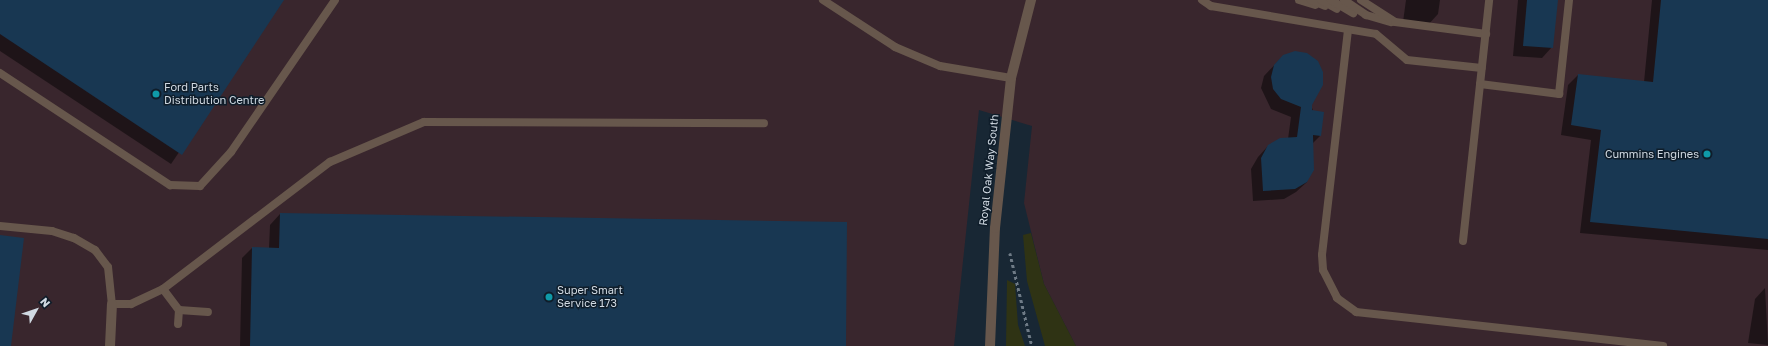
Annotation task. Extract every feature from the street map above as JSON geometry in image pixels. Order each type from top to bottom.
[{"type":"street","name":"Royal Oak Way South","points":[[990,346],[995,228],[1011,78],[1031,0]]},
{"type":"street","points":[[110,346],[112,304]]},
{"type":"lane","points":[[0,73],[170,185],[200,186],[231,152],[335,0]]},
{"type":"lane","points":[[823,0],[895,47],[940,66],[1011,78]]},
{"type":"lane","points":[[1202,0],[1211,6],[1376,34],[1406,60],[1482,68]]},
{"type":"lane","points":[[1303,0],[1321,3],[1350,13]]},
{"type":"lane","points":[[1303,0],[1382,20],[1486,34]]},
{"type":"lane","points":[[1332,0],[1364,16]]},
{"type":"lane","points":[[1344,0],[1355,10],[1382,20]]},
{"type":"lane","points":[[1361,0],[1395,22]]},
{"type":"lane","points":[[1463,241],[1489,0]]},
{"type":"lane","points":[[1480,84],[1559,94],[1569,0]]},
{"type":"lane","points":[[1321,3],[1336,9]]},
{"type":"lane","points":[[1348,30],[1322,255],[1323,270],[1337,298],[1356,312],[1663,346]]},
{"type":"lane","points":[[0,226],[52,231],[74,238],[95,250],[108,267],[112,304],[131,304],[163,289],[330,162],[424,122],[764,123]]},
{"type":"lane","points":[[163,289],[179,310],[178,324]]},
{"type":"lane","points":[[179,310],[208,312]]},
{"type":"path","points":[[995,228],[1010,253],[1032,346]]},
{"type":"shaded area","points":[[0,0],[1768,0],[1768,346],[1076,346],[1044,284],[1024,203],[1032,126],[979,110],[954,346],[0,346]]},
{"type":"green space","points":[[1031,233],[1044,284],[1076,346],[1045,346],[1027,281],[1023,235]]},
{"type":"green space","points":[[1007,280],[1015,284],[1018,325],[1025,346],[1006,346]]},
{"type":"building","name":"Ford Parts Distribution Centre","points":[[0,0],[284,0],[182,155],[0,34]]},
{"type":"building","points":[[1527,0],[1558,0],[1553,48],[1523,46]]},
{"type":"building","name":"Cummins Engines","points":[[1661,0],[1768,0],[1768,239],[1590,222],[1601,130],[1571,125],[1578,74],[1653,82]]},
{"type":"building","points":[[1295,51],[1307,53],[1318,61],[1323,72],[1323,85],[1312,105],[1312,110],[1324,112],[1321,136],[1313,135],[1314,170],[1307,182],[1295,189],[1263,191],[1261,158],[1268,145],[1280,138],[1297,137],[1301,107],[1281,99],[1273,89],[1271,77],[1274,65],[1283,55]]},
{"type":"building","name":"Super Smart Service 173","points":[[280,213],[847,222],[846,346],[250,346],[252,247],[279,248]]},
{"type":"building","points":[[0,235],[24,238],[11,346],[0,346]]},
{"type":"place","name":"Ford Parts Distribution Centre","points":[[156,94]]},
{"type":"place","name":"Cummins Engines","points":[[1707,154]]},
{"type":"place","name":"Super Smart Service 173","points":[[549,297]]}]
